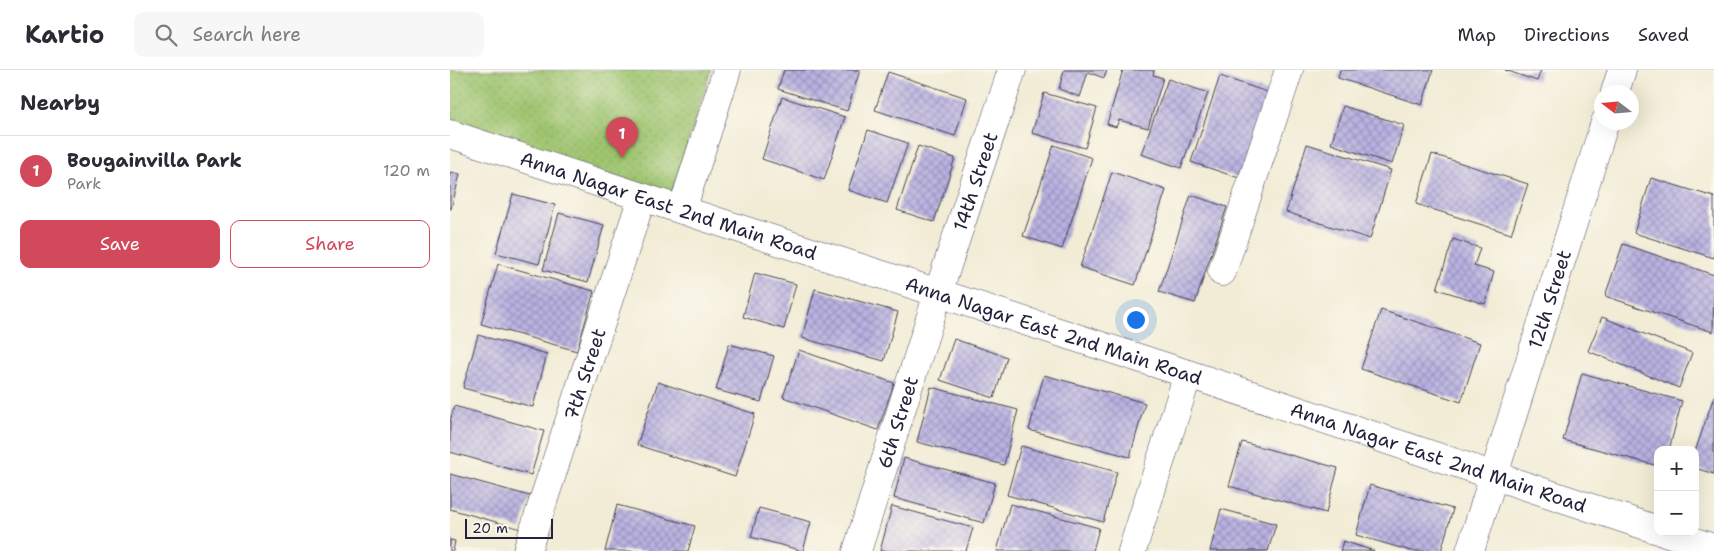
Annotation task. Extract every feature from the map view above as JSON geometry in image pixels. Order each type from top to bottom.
[{"type":"street","points":[[682,210],[727,70]]},
{"type":"street","name":"14th Street","points":[[938,293],[1012,70]]},
{"type":"street","points":[[1222,272],[1289,70]]},
{"type":"street","points":[[1617,85],[1622,70]]},
{"type":"street","name":"12th Street","points":[[1470,551],[1602,130]]},
{"type":"street","name":"Anna Nagar East 2nd Main Road","points":[[450,134],[1188,374],[1654,529]]},
{"type":"street","name":"7th Street","points":[[527,551],[642,198]]},
{"type":"street","name":"6th Street","points":[[857,551],[938,293]]},
{"type":"street","points":[[1132,551],[1188,374]]},
{"type":"street","points":[[1677,536],[1714,548]]},
{"type":"green space","points":[[450,70],[711,70],[671,195],[450,122]]},
{"type":"building","points":[[784,70],[860,70],[847,111],[778,89]]},
{"type":"building","points":[[1064,70],[1107,70],[1104,78],[1088,72],[1080,97],[1059,89]]},
{"type":"building","points":[[1123,70],[1154,70],[1153,75],[1163,78],[1148,128],[1119,120],[1116,127],[1107,124]]},
{"type":"building","points":[[1340,70],[1433,70],[1422,105],[1338,78]]},
{"type":"building","points":[[1505,70],[1541,70],[1537,81]]},
{"type":"building","points":[[888,72],[967,98],[955,136],[875,110]]},
{"type":"building","points":[[1220,76],[1270,93],[1242,179],[1191,162]]},
{"type":"building","points":[[1168,79],[1208,93],[1181,168],[1141,154]]},
{"type":"building","points":[[1044,93],[1097,108],[1085,148],[1032,133]]},
{"type":"building","points":[[782,97],[845,117],[824,180],[762,159]]},
{"type":"building","points":[[1343,106],[1404,125],[1392,164],[1331,144]]},
{"type":"building","points":[[868,130],[908,143],[887,203],[848,190]]},
{"type":"building","points":[[1307,144],[1391,170],[1370,239],[1286,212]]},
{"type":"building","points":[[1054,145],[1092,158],[1062,249],[1023,236]]},
{"type":"building","points":[[918,146],[955,158],[934,222],[897,210]]},
{"type":"building","points":[[1432,154],[1528,184],[1511,234],[1416,204]]},
{"type":"building","points":[[450,172],[460,174],[451,209],[450,209]]},
{"type":"building","points":[[1112,172],[1166,190],[1135,285],[1080,267]]},
{"type":"building","points":[[1651,178],[1714,197],[1714,258],[1634,233]]},
{"type":"building","points":[[513,194],[555,205],[539,264],[496,253]]},
{"type":"building","points":[[1191,195],[1227,207],[1195,303],[1159,292]]},
{"type":"building","points":[[559,213],[604,225],[588,282],[543,270]]},
{"type":"building","points":[[1453,239],[1480,248],[1474,266],[1494,272],[1485,304],[1437,289]]},
{"type":"building","points":[[1623,244],[1714,275],[1713,332],[1605,296]]},
{"type":"building","points":[[498,264],[594,291],[577,351],[481,324]]},
{"type":"building","points":[[755,273],[796,284],[784,329],[743,317]]},
{"type":"building","points":[[815,289],[898,312],[884,361],[802,338]]},
{"type":"building","points":[[1381,310],[1480,343],[1461,402],[1361,369]]},
{"type":"building","points":[[1602,317],[1692,353],[1679,388],[1588,351]]},
{"type":"building","points":[[478,335],[547,354],[533,407],[463,388]]},
{"type":"building","points":[[954,339],[1007,357],[994,398],[940,380]]},
{"type":"building","points":[[729,344],[774,356],[761,402],[716,390]]},
{"type":"building","points":[[799,350],[894,383],[878,430],[783,397]]},
{"type":"building","points":[[1582,373],[1682,401],[1670,446],[1654,446],[1654,465],[1563,440]]},
{"type":"building","points":[[1044,375],[1145,403],[1130,457],[1029,430]]},
{"type":"building","points":[[658,382],[755,414],[735,477],[637,445]]},
{"type":"building","points":[[931,387],[1018,410],[1004,465],[917,442]]},
{"type":"building","points":[[1714,396],[1714,474],[1699,469],[1699,446],[1697,446]]},
{"type":"building","points":[[454,406],[544,431],[531,475],[450,452],[450,422]]},
{"type":"building","points":[[1242,442],[1338,468],[1326,513],[1229,486]]},
{"type":"building","points":[[1021,446],[1117,472],[1103,522],[1007,495]]},
{"type":"building","points":[[904,458],[995,483],[984,523],[894,498]]},
{"type":"building","points":[[450,474],[530,496],[521,529],[450,509]]},
{"type":"building","points":[[1370,485],[1453,509],[1441,551],[1411,551],[1356,535]]},
{"type":"building","points":[[1010,504],[1099,528],[1093,551],[997,551]]},
{"type":"building","points":[[617,505],[695,526],[688,551],[605,551]]},
{"type":"building","points":[[892,506],[973,528],[966,551],[880,551]]},
{"type":"building","points":[[759,508],[811,522],[803,551],[751,537]]},
{"type":"building","points":[[1221,509],[1276,524],[1268,551],[1210,551]]},
{"type":"building","points":[[450,540],[455,541],[453,551],[450,551]]},
{"type":"building","points":[[1343,541],[1374,551],[1340,551]]},
{"type":"place","name":"Bougainvilla Park","points":[[622,158]]}]
